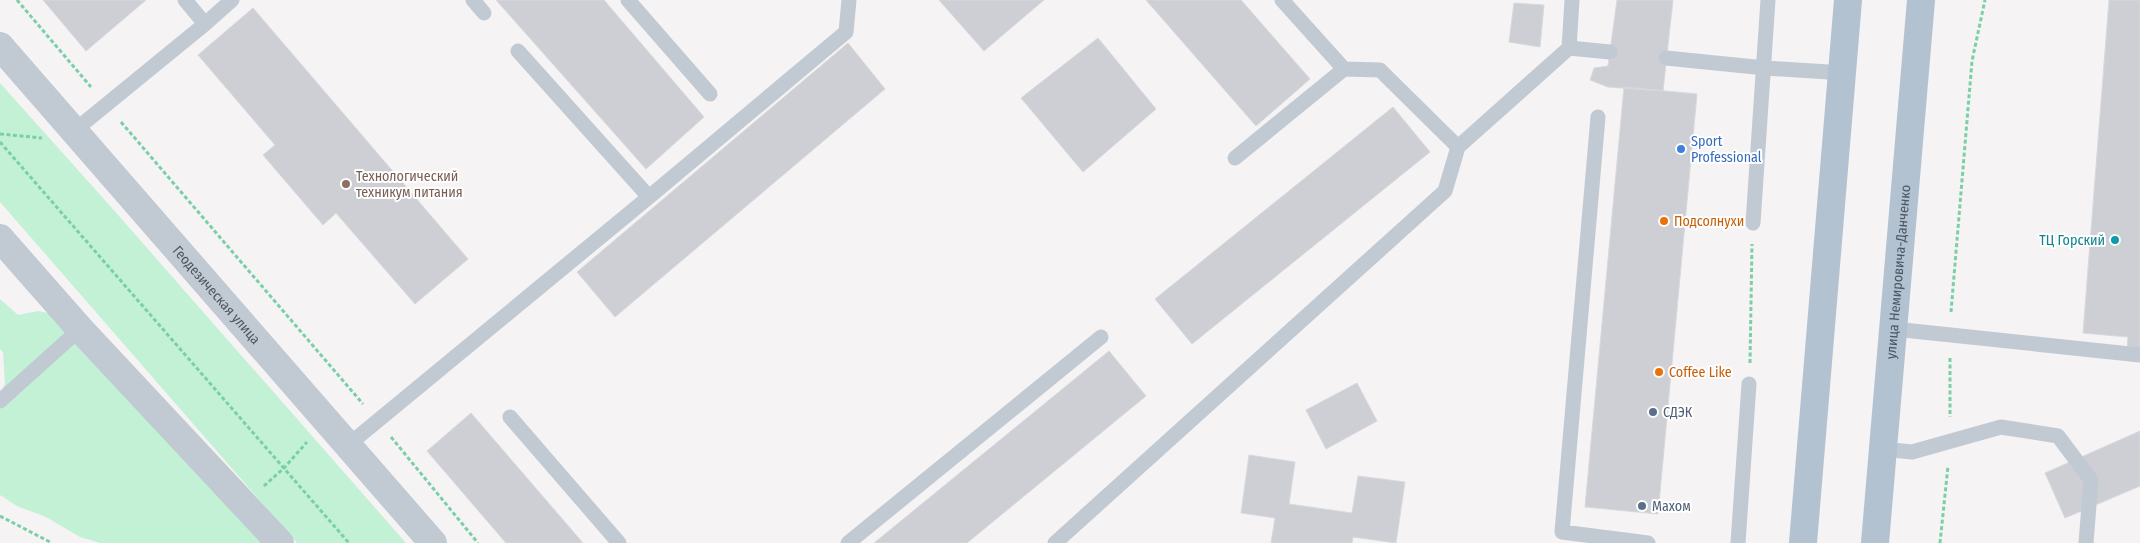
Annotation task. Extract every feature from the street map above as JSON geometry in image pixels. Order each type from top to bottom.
[{"type":"main road","points":[[1803,543],[1844,73],[1848,0]]},
{"type":"main road","name":"улица Немировича-Данченко","points":[[1875,543],[1921,0]]},
{"type":"street","name":"Геодезическая улица","points":[[0,46],[433,543]]},
{"type":"street","points":[[0,238],[80,329],[245,503],[280,543]]},
{"type":"lane","points":[[185,0],[205,24]]},
{"type":"lane","points":[[74,131],[107,106],[232,0]]},
{"type":"lane","points":[[473,0],[484,13]]},
{"type":"lane","points":[[628,0],[710,94]]},
{"type":"lane","points":[[347,446],[846,32],[849,0]]},
{"type":"lane","points":[[1282,0],[1344,69]]},
{"type":"lane","points":[[1055,543],[1444,191],[1458,147],[1569,48],[1572,0]]},
{"type":"lane","points":[[1753,223],[1768,0]]},
{"type":"lane","points":[[1569,48],[1610,52]]},
{"type":"lane","points":[[518,51],[649,197]]},
{"type":"lane","points":[[1666,58],[1764,68],[1844,73]]},
{"type":"lane","points":[[1235,158],[1344,69],[1380,70],[1458,147]]},
{"type":"lane","points":[[1598,117],[1562,532],[1648,543]]},
{"type":"lane","points":[[0,401],[80,329]]},
{"type":"lane","points":[[1894,329],[2140,355]]},
{"type":"lane","points":[[848,543],[1101,337]]},
{"type":"lane","points":[[1738,543],[1749,384]]},
{"type":"lane","points":[[510,417],[619,543]]},
{"type":"lane","points":[[1882,449],[1912,452],[2001,427],[2058,436],[2091,480],[2086,543]]},
{"type":"path","points":[[17,0],[377,421],[478,543]]},
{"type":"path","points":[[1940,543],[1950,442],[1949,335],[1972,61],[1986,0]]},
{"type":"path","points":[[0,142],[349,543]]},
{"type":"path","points":[[1749,384],[1753,223]]},
{"type":"path","points":[[245,503],[284,468],[326,421]]},
{"type":"path","points":[[0,516],[52,543]]},
{"type":"green space","points":[[0,83],[406,543],[297,543],[0,202]]},
{"type":"green space","points":[[0,299],[18,315],[38,311],[48,313],[273,543],[100,543],[80,537],[46,517],[17,506],[0,495],[0,393],[5,384],[3,352],[0,349]]},
{"type":"building","points":[[43,0],[146,0],[86,51]]},
{"type":"building","points":[[496,0],[604,0],[704,117],[646,169]]},
{"type":"building","points":[[939,0],[1044,0],[984,51]]},
{"type":"building","points":[[1146,0],[1241,0],[1310,79],[1256,126]]},
{"type":"building","points":[[1617,0],[1673,0],[1663,91],[1608,87],[1590,80],[1594,68],[1608,66]]},
{"type":"building","name":"ТЦ Горский","points":[[2109,0],[2140,0],[2140,351],[2127,350],[2128,337],[2083,333]]},
{"type":"building","points":[[1514,3],[1544,5],[1540,47],[1509,42]]},
{"type":"building","name":"Технологический техникум питания","points":[[253,8],[468,259],[415,304],[336,213],[323,225],[263,155],[275,145],[198,55]]},
{"type":"building","points":[[1098,38],[1156,109],[1083,172],[1021,98]]},
{"type":"building","points":[[848,43],[885,89],[615,317],[577,272]]},
{"type":"building","points":[[1624,87],[1697,94],[1658,514],[1585,507]]},
{"type":"building","points":[[1393,107],[1430,152],[1192,344],[1155,299]]},
{"type":"building","points":[[1109,351],[1146,396],[967,543],[874,543]]},
{"type":"building","points":[[1357,383],[1377,421],[1326,449],[1306,410]]},
{"type":"building","points":[[471,413],[583,543],[506,543],[427,451]]},
{"type":"building","points":[[2140,431],[2140,486],[2065,518],[2045,473]]},
{"type":"building","points":[[1249,455],[1295,462],[1289,504],[1352,513],[1358,476],[1405,482],[1396,543],[1353,537],[1352,543],[1271,543],[1275,518],[1241,513]]},
{"type":"place","name":"Sport Professional","points":[[1681,149]]},
{"type":"place","name":"Технологический техникум питания","points":[[346,184]]},
{"type":"place","name":"Подсолнухи","points":[[1664,221]]},
{"type":"place","name":"ТЦ Горский","points":[[2115,240]]},
{"type":"place","name":"Coffee Like","points":[[1659,372]]},
{"type":"place","name":"СДЭК","points":[[1653,412]]},
{"type":"place","name":"Махом","points":[[1642,506]]}]
